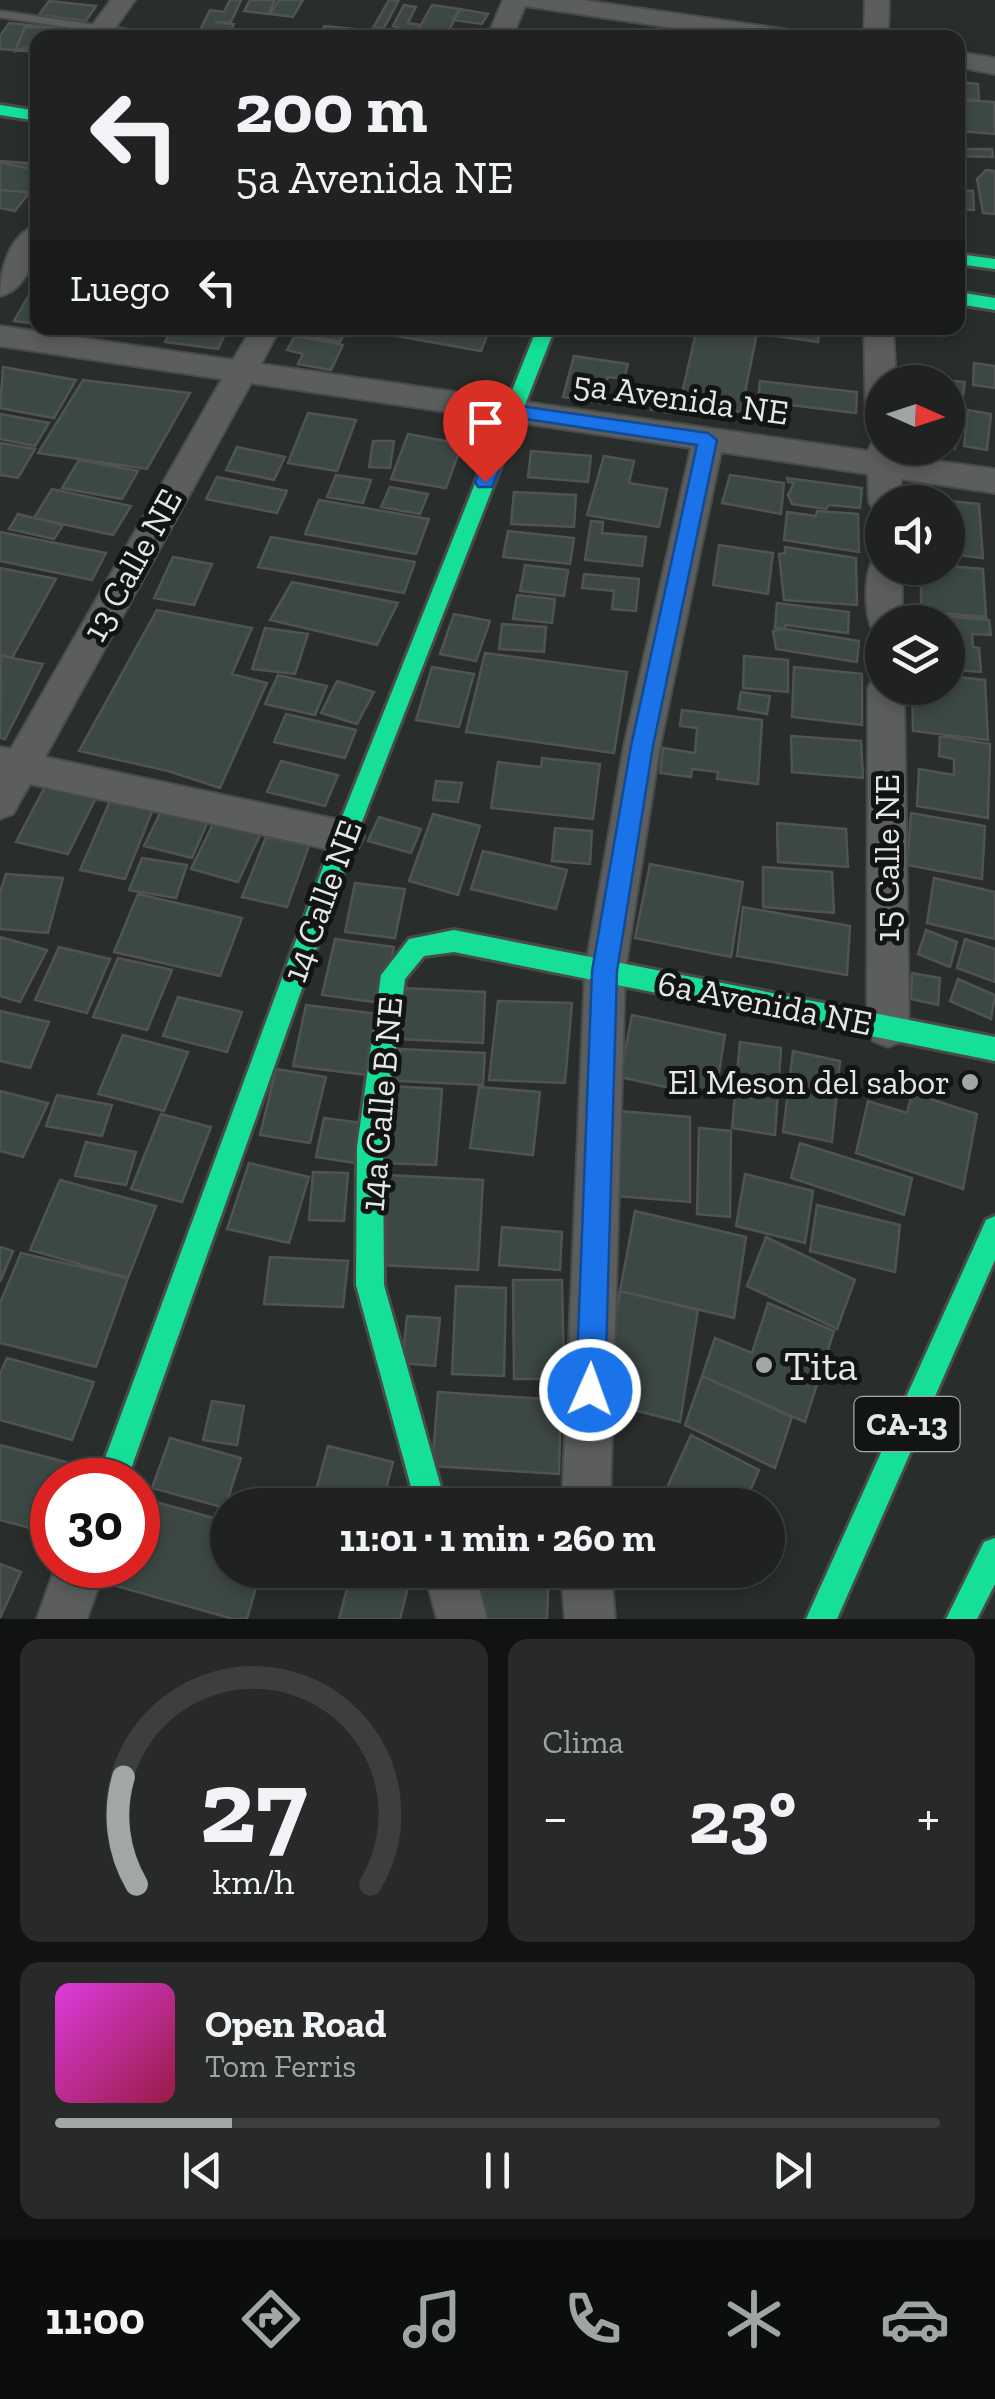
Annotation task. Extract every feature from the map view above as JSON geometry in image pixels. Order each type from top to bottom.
[{"type":"main road","points":[[0,110],[30,115]]},
{"type":"main road","points":[[965,260],[995,264]]},
{"type":"main road","points":[[965,299],[995,304]]},
{"type":"main road","name":"14 Calle NE","points":[[120,1458],[345,836],[543,335]]},
{"type":"main road","name":"6a Avenida NE","points":[[418,943],[454,941],[995,1049]]},
{"type":"main road","name":"14a Calle B NE","points":[[418,943],[402,956],[394,974],[388,1013],[370,1148],[370,1286],[426,1488]]},
{"type":"main road","name":"CA-13","points":[[821,1619],[995,1229]]},
{"type":"main road","points":[[961,1619],[995,1553]]},
{"type":"street","points":[[101,30],[123,0]]},
{"type":"street","points":[[502,30],[515,0]]},
{"type":"street","points":[[531,0],[743,30]]},
{"type":"street","points":[[876,30],[877,0]]},
{"type":"street","points":[[965,61],[995,66]]},
{"type":"street","points":[[0,287],[30,245]]},
{"type":"street","name":"13 Calle NE","points":[[0,803],[10,764],[262,335]]},
{"type":"street","points":[[878,335],[880,365]]},
{"type":"street","name":"5a Avenida NE","points":[[0,336],[708,440],[865,454]]},
{"type":"street","points":[[587,1488],[604,971],[642,746],[708,440]]},
{"type":"street","name":"5a Avenida NE","points":[[922,465],[995,482]]},
{"type":"street","name":"15 Calle NE","points":[[886,705],[888,1028]]},
{"type":"street","points":[[10,764],[345,836]]},
{"type":"street","points":[[62,1619],[73,1588]]},
{"type":"street","points":[[454,1588],[462,1619]]},
{"type":"street","points":[[587,1588],[590,1619]]},
{"type":"lane","points":[[0,14],[83,30]]},
{"type":"building","points":[[230,0],[241,0],[231,22],[215,22],[234,24],[231,30],[200,30],[210,10],[224,12]]},
{"type":"building","points":[[250,0],[275,0],[268,14],[244,11]]},
{"type":"building","points":[[279,0],[303,0],[293,17],[270,14]]},
{"type":"building","points":[[389,0],[399,0],[384,28],[373,28]]},
{"type":"building","points":[[49,1],[96,6],[86,21],[39,15]]},
{"type":"building","points":[[404,5],[416,7],[408,23],[421,25],[418,30],[393,26]]},
{"type":"building","points":[[432,5],[460,9],[449,30],[418,30]]},
{"type":"building","points":[[460,9],[488,14],[482,24],[453,20]]},
{"type":"building","points":[[9,23],[57,28],[30,30],[30,51],[0,49],[0,36]]},
{"type":"building","points":[[324,26],[355,29],[355,30],[322,30]]},
{"type":"building","points":[[25,27],[57,28],[30,30],[30,46],[15,51]]},
{"type":"building","points":[[965,83],[978,84],[979,100],[965,99]]},
{"type":"building","points":[[965,100],[994,102],[995,134],[965,131]]},
{"type":"building","points":[[965,149],[992,149],[993,157],[965,156]]},
{"type":"building","points":[[0,161],[30,163],[30,192],[0,190]]},
{"type":"building","points":[[0,163],[30,169],[30,191],[15,211],[0,208]]},
{"type":"building","points":[[986,170],[995,171],[995,214],[983,213],[977,179]]},
{"type":"building","points":[[965,190],[973,191],[974,210],[965,209]]},
{"type":"building","points":[[30,293],[30,323],[14,321]]},
{"type":"building","points":[[168,335],[225,335],[218,349],[165,342]]},
{"type":"building","points":[[303,335],[344,335],[340,342]]},
{"type":"building","points":[[398,335],[487,335],[481,351]]},
{"type":"building","points":[[695,335],[757,335],[741,412],[680,402]]},
{"type":"building","points":[[776,335],[819,335],[818,342]]},
{"type":"building","points":[[295,336],[343,345],[331,370],[298,364],[303,354],[287,350]]},
{"type":"building","points":[[574,356],[628,364],[624,379],[608,377],[601,403],[563,397]]},
{"type":"building","points":[[974,363],[995,366],[995,388],[973,385]]},
{"type":"building","points":[[3,367],[76,380],[54,418],[0,408]]},
{"type":"building","points":[[83,380],[190,393],[147,469],[38,453]]},
{"type":"building","points":[[760,381],[857,392],[856,413],[758,401]]},
{"type":"building","points":[[655,391],[676,394],[671,413],[651,410]]},
{"type":"building","points":[[755,404],[777,407],[775,423],[753,421]]},
{"type":"building","points":[[968,410],[991,414],[987,450],[965,446]]},
{"type":"building","points":[[308,413],[356,420],[337,471],[288,463]]},
{"type":"building","points":[[0,414],[49,423],[35,446],[0,439]]},
{"type":"building","points":[[408,434],[462,444],[446,488],[391,479]]},
{"type":"building","points":[[373,441],[394,441],[390,468],[369,467]]},
{"type":"building","points":[[0,443],[35,449],[18,478],[0,475]]},
{"type":"building","points":[[237,447],[285,457],[274,480],[226,470]]},
{"type":"building","points":[[531,451],[591,456],[588,482],[528,477]]},
{"type":"building","points":[[604,456],[634,461],[629,483],[667,489],[659,527],[587,515]]},
{"type":"building","points":[[79,460],[138,471],[122,499],[62,488]]},
{"type":"building","points":[[336,475],[371,480],[363,503],[327,497]]},
{"type":"building","points":[[730,475],[784,483],[781,514],[722,503]]},
{"type":"building","points":[[217,477],[287,491],[277,513],[206,499]]},
{"type":"building","points":[[787,478],[862,488],[860,508],[792,504],[788,495],[794,483]]},
{"type":"building","points":[[390,487],[428,494],[420,514],[381,507]]},
{"type":"building","points":[[52,489],[131,506],[113,535],[34,518]]},
{"type":"building","points":[[514,492],[576,495],[574,527],[511,524]]},
{"type":"building","points":[[319,500],[429,519],[416,554],[305,534]]},
{"type":"building","points":[[965,503],[979,504],[983,558],[965,556]]},
{"type":"building","points":[[817,511],[858,514],[859,552],[784,540],[787,512],[816,516]]},
{"type":"building","points":[[18,514],[63,525],[54,539],[9,529]]},
{"type":"building","points":[[591,521],[603,522],[602,533],[646,537],[642,566],[585,560]]},
{"type":"building","points":[[508,531],[574,538],[570,564],[503,557]]},
{"type":"building","points":[[0,532],[106,553],[92,580],[0,561]]},
{"type":"building","points":[[271,537],[415,562],[404,593],[258,567]]},
{"type":"building","points":[[719,545],[773,553],[768,594],[713,585]]},
{"type":"building","points":[[785,547],[856,558],[857,605],[784,600],[779,554],[785,553]]},
{"type":"building","points":[[173,557],[212,564],[194,605],[154,598]]},
{"type":"building","points":[[525,565],[568,570],[564,596],[520,591]]},
{"type":"building","points":[[965,567],[983,569],[986,617],[965,615],[965,605],[921,605],[921,585],[965,585]]},
{"type":"building","points":[[0,568],[56,579],[12,658],[0,655]]},
{"type":"building","points":[[584,574],[639,579],[636,611],[612,609],[614,591],[582,588]]},
{"type":"building","points":[[292,582],[398,603],[377,645],[270,620]]},
{"type":"building","points":[[517,595],[555,599],[552,623],[513,619]]},
{"type":"building","points":[[777,603],[849,612],[848,633],[785,625],[785,629],[775,628]]},
{"type":"building","points":[[157,610],[252,628],[232,674],[267,683],[220,788],[168,771],[79,751]]},
{"type":"building","points":[[454,614],[490,621],[476,661],[440,654]]},
{"type":"building","points":[[965,618],[989,620],[991,635],[972,634],[973,647],[979,648],[981,672],[965,671]]},
{"type":"building","points":[[502,624],[546,627],[544,652],[499,649]]},
{"type":"building","points":[[265,628],[308,634],[295,674],[252,669]]},
{"type":"building","points":[[785,629],[859,641],[857,662],[776,649],[773,631]]},
{"type":"building","points":[[485,653],[627,672],[614,753],[466,732]]},
{"type":"building","points":[[1,656],[43,664],[5,739],[0,738]]},
{"type":"building","points":[[744,656],[788,660],[788,692],[743,688]]},
{"type":"building","points":[[432,667],[474,674],[459,727],[416,720]]},
{"type":"building","points":[[794,667],[862,674],[862,725],[792,717]]},
{"type":"building","points":[[278,675],[327,686],[315,715],[265,704]]},
{"type":"building","points":[[965,678],[985,680],[988,740],[913,731],[912,705],[965,705]]},
{"type":"building","points":[[337,681],[374,692],[357,724],[321,713]]},
{"type":"building","points":[[741,692],[770,696],[767,714],[738,709]]},
{"type":"building","points":[[682,710],[762,720],[758,784],[717,779],[718,772],[692,769],[691,777],[660,773],[663,748],[695,753],[697,728],[680,726]]},
{"type":"building","points":[[286,714],[356,730],[345,758],[274,742]]},
{"type":"building","points":[[791,736],[861,741],[863,778],[792,772]]},
{"type":"building","points":[[940,736],[990,744],[988,818],[917,806],[919,769],[954,775],[954,759],[939,756]]},
{"type":"building","points":[[542,758],[600,764],[593,819],[491,808],[498,762],[541,767]]},
{"type":"building","points":[[281,761],[338,775],[325,806],[267,792]]},
{"type":"building","points":[[51,775],[102,786],[68,854],[16,842]]},
{"type":"building","points":[[436,781],[462,783],[458,802],[433,800]]},
{"type":"building","points":[[113,794],[156,802],[125,879],[80,870]]},
{"type":"building","points":[[166,801],[212,812],[192,858],[144,846]]},
{"type":"building","points":[[911,813],[985,826],[982,879],[907,865]]},
{"type":"building","points":[[433,814],[480,826],[458,895],[409,881]]},
{"type":"building","points":[[379,817],[421,829],[411,853],[368,841]]},
{"type":"building","points":[[215,820],[261,833],[238,882],[191,869]]},
{"type":"building","points":[[777,823],[846,829],[848,867],[778,862]]},
{"type":"building","points":[[555,828],[592,831],[590,864],[552,861]]},
{"type":"building","points":[[266,837],[309,846],[287,907],[242,897]]},
{"type":"building","points":[[483,851],[567,870],[556,909],[471,889]]},
{"type":"building","points":[[142,858],[187,865],[176,898],[129,890]]},
{"type":"building","points":[[650,864],[743,882],[731,957],[635,938]]},
{"type":"building","points":[[763,867],[832,872],[834,913],[763,907]]},
{"type":"building","points":[[6,874],[63,878],[48,933],[0,929],[0,893]]},
{"type":"building","points":[[934,878],[995,892],[995,939],[927,923]]},
{"type":"building","points":[[355,883],[405,889],[395,938],[345,932]]},
{"type":"building","points":[[138,894],[242,918],[220,976],[114,952]]},
{"type":"building","points":[[743,907],[850,926],[847,975],[737,956]]},
{"type":"building","points":[[926,930],[957,942],[950,967],[918,954]]},
{"type":"building","points":[[0,937],[47,950],[20,1002],[0,996]]},
{"type":"building","points":[[335,939],[394,947],[382,1003],[322,995]]},
{"type":"building","points":[[965,939],[995,949],[995,982],[957,968]]},
{"type":"building","points":[[59,947],[110,959],[87,1013],[35,1000]]},
{"type":"building","points":[[118,958],[172,970],[147,1030],[93,1017]]},
{"type":"building","points":[[912,973],[940,978],[938,1005],[911,999]]},
{"type":"building","points":[[958,979],[995,995],[991,1019],[950,1001]]},
{"type":"building","points":[[402,988],[485,992],[483,1043],[397,1039]]},
{"type":"building","points":[[178,997],[242,1012],[227,1052],[163,1036]]},
{"type":"building","points":[[498,1001],[572,1003],[565,1083],[489,1080]]},
{"type":"building","points":[[306,1005],[379,1014],[368,1075],[293,1066]]},
{"type":"building","points":[[0,1011],[49,1022],[30,1068],[0,1061]]},
{"type":"building","points":[[632,1015],[725,1035],[715,1098],[620,1077]]},
{"type":"building","points":[[123,1035],[188,1052],[164,1111],[98,1094]]},
{"type":"building","points":[[740,1042],[781,1048],[775,1135],[732,1128]]},
{"type":"building","points":[[400,1049],[485,1053],[483,1085],[397,1081]]},
{"type":"building","points":[[793,1051],[840,1061],[832,1142],[783,1132]]},
{"type":"building","points":[[276,1069],[326,1077],[310,1143],[260,1135]]},
{"type":"building","points":[[391,1086],[442,1089],[436,1165],[383,1163]]},
{"type":"building","points":[[479,1087],[540,1092],[533,1155],[470,1148]]},
{"type":"building","points":[[0,1091],[48,1103],[23,1157],[0,1151]]},
{"type":"building","points":[[912,1093],[977,1114],[963,1189],[856,1153],[868,1101],[907,1113]]},
{"type":"building","points":[[57,1095],[112,1105],[102,1136],[46,1126]]},
{"type":"building","points":[[619,1111],[690,1117],[690,1202],[617,1196]]},
{"type":"building","points":[[161,1114],[211,1127],[182,1202],[131,1189]]},
{"type":"building","points":[[324,1118],[363,1123],[355,1163],[316,1157]]},
{"type":"building","points":[[699,1128],[731,1131],[730,1217],[697,1214]]},
{"type":"building","points":[[86,1142],[136,1152],[126,1185],[75,1176]]},
{"type":"building","points":[[800,1143],[912,1178],[904,1215],[791,1178]]},
{"type":"building","points":[[249,1163],[309,1177],[289,1243],[227,1229]]},
{"type":"building","points":[[313,1172],[348,1173],[344,1221],[309,1220]]},
{"type":"building","points":[[745,1174],[813,1191],[805,1243],[736,1226]]},
{"type":"building","points":[[388,1175],[483,1180],[478,1270],[380,1265]]},
{"type":"building","points":[[60,1180],[156,1206],[128,1278],[30,1250]]},
{"type":"building","points":[[817,1205],[900,1225],[895,1272],[810,1251]]},
{"type":"building","points":[[635,1211],[746,1237],[734,1318],[620,1291]]},
{"type":"building","points":[[502,1227],[562,1232],[560,1270],[499,1265]]},
{"type":"building","points":[[766,1237],[855,1280],[837,1329],[747,1286]]},
{"type":"building","points":[[0,1247],[13,1251],[0,1282]]},
{"type":"building","points":[[21,1253],[128,1278],[96,1367],[0,1343],[0,1303]]},
{"type":"building","points":[[270,1257],[348,1261],[343,1307],[264,1304]]},
{"type":"building","points":[[513,1280],[562,1280],[564,1379],[514,1379]]},
{"type":"building","points":[[456,1286],[506,1288],[504,1376],[452,1374]]},
{"type":"building","points":[[620,1291],[698,1310],[680,1422],[599,1401]]},
{"type":"building","name":"Tita","points":[[768,1303],[834,1331],[805,1422],[702,1376],[715,1338],[752,1353]]},
{"type":"building","points":[[407,1316],[440,1318],[435,1366],[402,1363]]},
{"type":"building","points":[[7,1358],[94,1382],[72,1440],[0,1420],[0,1374]]},
{"type":"building","points":[[702,1376],[792,1417],[775,1468],[685,1425]]},
{"type":"building","points":[[438,1392],[561,1400],[559,1474],[432,1466]]},
{"type":"building","points":[[212,1401],[244,1406],[237,1445],[203,1440]]},
{"type":"building","points":[[691,1435],[759,1470],[751,1488],[667,1488]]},
{"type":"building","points":[[170,1438],[241,1458],[231,1488],[210,1488],[210,1504],[160,1490],[160,1466]]},
{"type":"building","points":[[0,1445],[50,1458],[30,1458],[30,1528],[0,1520]]},
{"type":"building","points":[[328,1446],[393,1462],[386,1488],[317,1488]]},
{"type":"building","points":[[160,1503],[210,1517],[210,1588],[256,1588],[247,1619],[233,1619],[123,1588],[160,1588]]},
{"type":"building","points":[[0,1564],[21,1572],[0,1618]]},
{"type":"building","points":[[347,1588],[408,1588],[400,1619],[339,1619]]},
{"type":"building","points":[[471,1588],[548,1588],[547,1619],[480,1619]]},
{"type":"traffic: fast","points":[[0,110],[30,115]]},
{"type":"traffic: fast","points":[[965,260],[995,264]]},
{"type":"traffic: fast","points":[[965,299],[995,304]]},
{"type":"traffic: fast","points":[[120,1458],[345,837],[543,335]]},
{"type":"traffic: fast","points":[[426,1488],[370,1285],[370,1147],[393,975],[417,946],[454,941],[995,1049]]},
{"type":"traffic: fast","points":[[821,1619],[995,1229]]},
{"type":"traffic: fast","points":[[961,1619],[995,1553]]},
{"type":"place","name":"El Meson del sabor","points":[[970,1082]]},
{"type":"place","name":"Tita","points":[[764,1365]]},
{"type":"route","points":[[485,482],[513,411],[708,440],[642,746],[604,971],[590,1390]]}]
